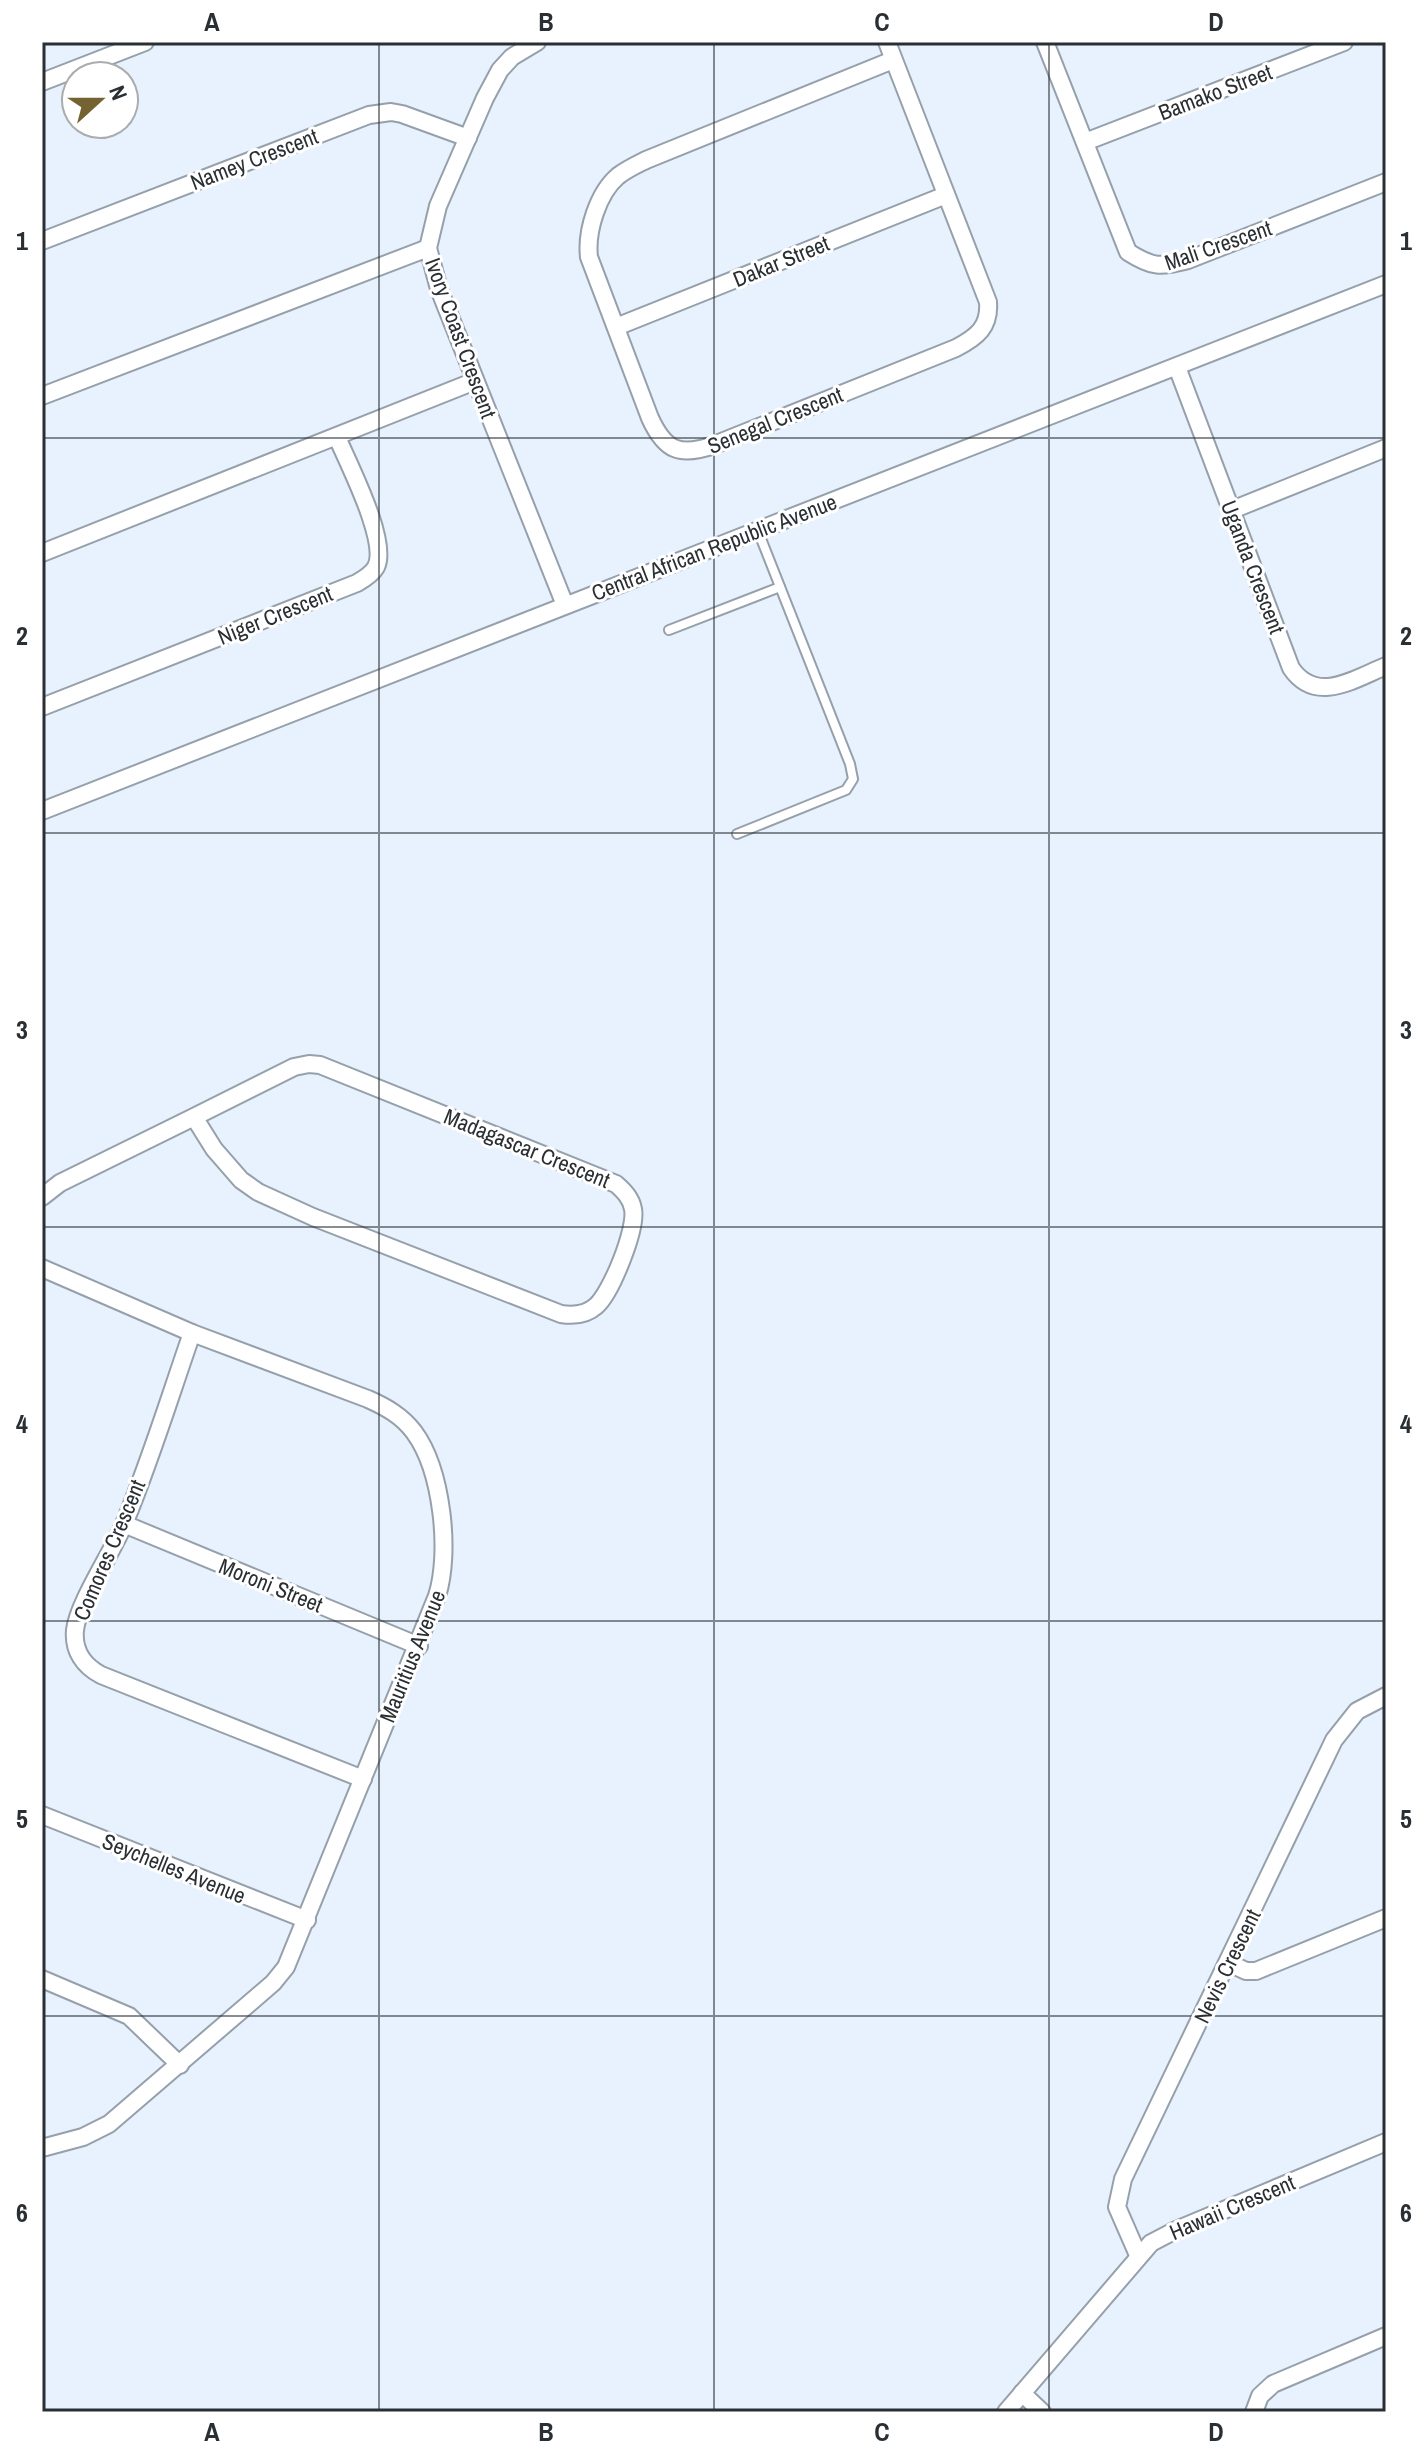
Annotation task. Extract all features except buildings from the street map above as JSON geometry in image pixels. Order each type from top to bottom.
[{"type":"street","points":[[42,82],[145,42]]},
{"type":"street","name":"Ivory Coast Crescent","points":[[537,42],[512,57],[500,70],[438,206],[428,248],[439,289],[565,605]]},
{"type":"street","name":"Senegal Crescent","points":[[887,42],[988,302],[989,312],[982,331],[956,348],[743,434],[700,450],[679,451],[667,444],[650,418],[592,268],[587,246],[602,199],[618,176],[646,160],[893,60]]},
{"type":"street","name":"Mali Crescent","points":[[1045,42],[1128,252],[1143,262],[1159,267],[1188,260],[1386,182]]},
{"type":"street","name":"Bamako Street","points":[[1085,142],[1344,42]]},
{"type":"street","name":"Namey Crescent","points":[[42,241],[369,115],[402,114],[468,138]]},
{"type":"street","name":"Dakar Street","points":[[616,327],[946,195]]},
{"type":"street","points":[[42,396],[428,248]]},
{"type":"street","name":"Central African Republic Avenue","points":[[42,811],[1386,284]]},
{"type":"street","name":"Uganda Crescent","points":[[1177,367],[1291,668],[1303,683],[1318,688],[1340,685],[1386,666]]},
{"type":"street","points":[[42,553],[475,381]]},
{"type":"street","name":"Niger Crescent","points":[[42,707],[357,583],[372,571],[377,565],[376,535],[337,437]]},
{"type":"street","points":[[1232,510],[1386,448]]},
{"type":"street","name":"Madagascar Crescent","points":[[42,1197],[60,1183],[294,1067],[309,1064],[320,1065],[616,1184],[630,1199],[633,1208],[631,1232],[600,1302],[584,1314],[561,1314],[327,1223],[258,1192],[241,1180],[214,1149],[194,1117]]},
{"type":"street","name":"Mauritius Avenue","points":[[42,1268],[192,1333],[368,1399],[395,1413],[416,1434],[431,1471],[440,1508],[445,1551],[443,1580],[419,1646],[307,1920],[281,1974],[180,2065],[102,2129],[42,2148]]},
{"type":"street","name":"Comores Crescent","points":[[192,1333],[124,1524],[76,1627],[79,1654],[89,1668],[363,1779]]},
{"type":"street","name":"Moroni Street","points":[[124,1524],[419,1646]]},
{"type":"street","name":"Nevis Crescent","points":[[1138,2255],[1120,2216],[1118,2191],[1334,1740],[1357,1711],[1386,1696]]},
{"type":"street","name":"Seychelles Avenue","points":[[42,1815],[307,1920]]},
{"type":"street","points":[[1229,1963],[1246,1971],[1256,1971],[1386,1918]]},
{"type":"street","points":[[42,1979],[129,2016],[180,2065]]},
{"type":"street","name":"Hawaii Crescent","points":[[1006,2412],[1151,2243],[1386,2142]]},
{"type":"street","points":[[1254,2412],[1260,2396],[1273,2384],[1386,2336]]},
{"type":"street","points":[[1022,2393],[1042,2412]]},
{"type":"lane","points":[[737,834],[846,790],[853,779],[850,764],[758,530]]},
{"type":"lane","points":[[669,630],[780,587]]}]
